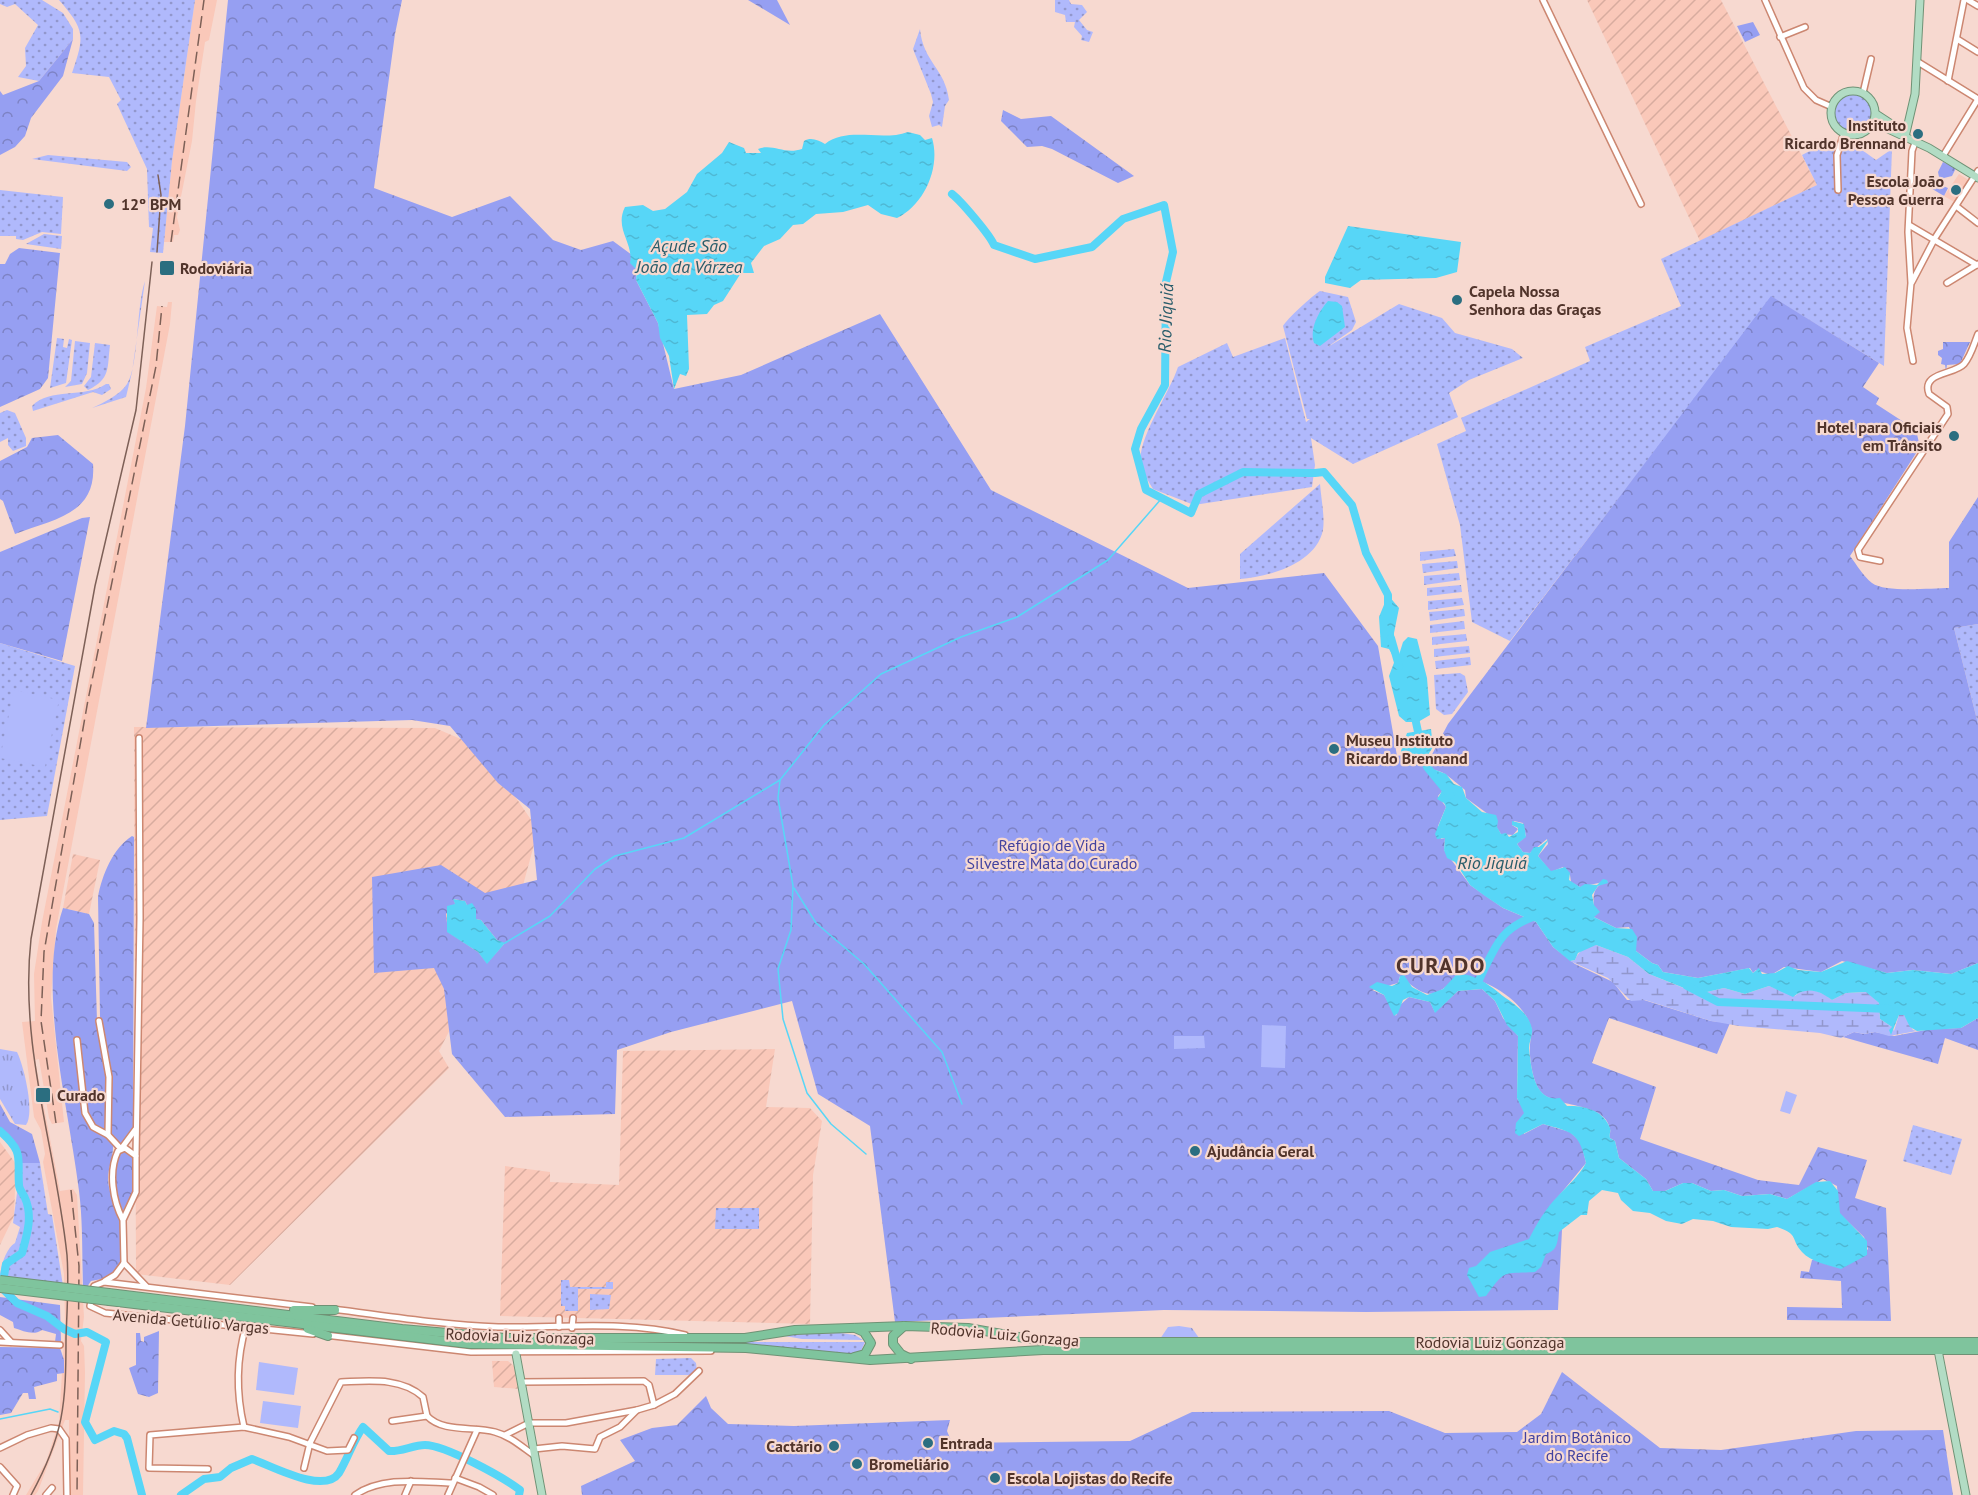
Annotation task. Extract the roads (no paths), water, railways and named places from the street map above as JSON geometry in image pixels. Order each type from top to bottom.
[{"type":"highway","name":"Rodovia Luiz Gonzaga","points":[[0,1280],[290,1323],[507,1346],[746,1348],[848,1358],[912,1359],[1065,1350],[1978,1350]]},
{"type":"highway","name":"Rodovia Luiz Gonzaga","points":[[0,1288],[266,1311],[472,1336],[745,1338],[795,1330],[905,1326],[968,1328],[1030,1339],[1075,1342],[1978,1342]]},
{"type":"highway","points":[[266,1311],[335,1310]]},
{"type":"highway","points":[[290,1323],[328,1336]]},
{"type":"highway","points":[[905,1326],[893,1336],[893,1344],[901,1354],[912,1359]]},
{"type":"highway","points":[[848,1358],[865,1354],[870,1347],[869,1338],[864,1332],[852,1327]]},
{"type":"main road","points":[[1907,135],[1918,62],[1920,0]]},
{"type":"main road","points":[[1850,91],[1863,93],[1872,102],[1874,122],[1861,134],[1844,133],[1834,124],[1832,107],[1842,94],[1850,91]]},
{"type":"main road","points":[[1875,114],[1977,175]]},
{"type":"main road","points":[[1897,128],[1911,119]]},
{"type":"main road","points":[[1874,122],[1907,135]]},
{"type":"main road","points":[[1938,1350],[1966,1495]]},
{"type":"main road","points":[[516,1354],[542,1495]]},
{"type":"street","points":[[1543,0],[1641,204]]},
{"type":"street","points":[[1765,0],[1804,88],[1816,100],[1832,107]]},
{"type":"street","points":[[1948,81],[1966,0],[1978,6]]},
{"type":"street","points":[[1780,37],[1804,27]]},
{"type":"street","points":[[1957,39],[1978,52]]},
{"type":"street","points":[[1863,93],[1871,59]]},
{"type":"street","points":[[1918,62],[1978,99],[1943,156]]},
{"type":"street","points":[[1838,190],[1838,155],[1844,133]]},
{"type":"street","points":[[1912,361],[1907,328],[1911,283],[1909,225],[1912,151],[1916,140]]},
{"type":"street","points":[[1911,283],[1935,238],[1977,175]]},
{"type":"street","points":[[1956,206],[1978,223]]},
{"type":"street","points":[[1909,225],[1978,265],[1947,284]]},
{"type":"street","points":[[1880,561],[1860,556],[1857,554],[1858,550],[1948,414],[1947,407],[1929,394],[1929,383],[1933,378],[1962,366],[1978,334]]},
{"type":"street","points":[[1970,354],[1978,356]]},
{"type":"street","points":[[139,738],[140,918],[135,1128],[136,1190],[123,1220],[124,1263],[135,1278],[147,1287]]},
{"type":"street","points":[[99,1021],[109,1077],[108,1136]]},
{"type":"street","points":[[77,1040],[85,1113],[93,1127],[108,1136],[121,1149],[129,1149],[136,1156]]},
{"type":"street","points":[[123,1220],[117,1208],[114,1161],[135,1128]]},
{"type":"street","points":[[104,1282],[115,1275],[124,1263]]},
{"type":"street","name":"Avenida Getúlio Vargas","points":[[701,1339],[656,1329],[438,1323],[104,1282],[97,1283],[92,1293],[90,1306],[98,1312],[246,1326],[436,1350],[516,1354],[679,1353],[746,1348]]},
{"type":"street","points":[[559,1318],[559,1328]]},
{"type":"street","points":[[572,1328],[573,1318]]},
{"type":"street","points":[[244,1427],[238,1386],[239,1358],[246,1326]]},
{"type":"street","points":[[0,1330],[11,1342]]},
{"type":"street","points":[[0,1342],[60,1345]]},
{"type":"street","points":[[505,1435],[529,1423],[566,1423],[654,1405],[675,1394],[699,1371]]},
{"type":"street","points":[[304,1468],[310,1443],[341,1382],[401,1384],[423,1396],[427,1416],[434,1422],[477,1430],[490,1430],[505,1435],[534,1453],[562,1446],[595,1449],[600,1437],[620,1427],[637,1410]]},
{"type":"street","points":[[522,1382],[646,1382],[654,1405]]},
{"type":"street","points":[[392,1421],[427,1416]]},
{"type":"street","points":[[208,1469],[149,1468],[150,1435],[244,1427],[310,1443],[327,1451],[348,1450],[354,1438]]},
{"type":"street","points":[[0,1448],[27,1435],[51,1428],[59,1429],[66,1439],[67,1495]]},
{"type":"street","points":[[448,1495],[477,1430]]},
{"type":"street","points":[[0,1467],[16,1484],[15,1492]]},
{"type":"street","points":[[405,1495],[411,1481]]},
{"type":"street","points":[[359,1494],[369,1486],[411,1481],[454,1481],[479,1486],[493,1495]]},
{"type":"street","points":[[46,1495],[52,1488]]},
{"type":"water","name":"Açude São João da Várzea","points":[[908,132],[920,135],[925,140],[932,138],[934,149],[932,173],[922,195],[915,204],[897,218],[881,214],[868,205],[843,212],[816,214],[803,224],[793,225],[780,239],[764,246],[751,263],[754,273],[741,273],[723,301],[714,305],[707,314],[687,315],[689,369],[686,376],[680,374],[674,389],[669,356],[660,338],[658,323],[636,280],[637,270],[630,263],[622,222],[625,207],[643,205],[653,211],[665,209],[687,192],[697,174],[722,153],[729,142],[744,148],[746,153],[761,153],[758,149],[769,147],[790,151],[802,149],[804,141],[809,139],[825,144],[844,136],[887,136]]},
{"type":"water","points":[[1348,226],[1461,242],[1457,272],[1436,278],[1361,280],[1350,288],[1325,283],[1325,277]]},
{"type":"water","points":[[1328,301],[1337,302],[1342,306],[1345,327],[1320,346],[1314,343],[1314,326],[1318,315]]},
{"type":"water","points":[[1388,595],[1399,608],[1394,633],[1394,654],[1398,658],[1403,642],[1408,637],[1417,639],[1427,678],[1430,715],[1418,722],[1406,722],[1399,716],[1389,676],[1395,660],[1389,649],[1381,647],[1379,617]]},
{"type":"water","points":[[1431,729],[1433,747],[1422,764],[1406,766],[1401,751],[1407,733]]},
{"type":"water","name":"Rio Jiquiá","points":[[1428,767],[1446,774],[1454,784],[1462,787],[1466,798],[1482,812],[1496,815],[1497,827],[1501,834],[1506,833],[1509,837],[1518,832],[1518,828],[1512,825],[1512,821],[1524,824],[1526,837],[1517,844],[1523,852],[1530,853],[1534,847],[1539,847],[1549,839],[1538,856],[1551,871],[1565,867],[1570,873],[1569,880],[1580,887],[1585,884],[1597,885],[1603,879],[1607,880],[1608,883],[1598,886],[1592,895],[1594,905],[1600,912],[1594,917],[1616,928],[1632,929],[1637,937],[1636,951],[1658,965],[1663,972],[1698,978],[1749,968],[1753,973],[1759,968],[1762,974],[1775,973],[1788,966],[1798,970],[1821,972],[1847,961],[1887,973],[1913,970],[1951,974],[1978,963],[1978,1018],[1961,1028],[1917,1031],[1910,1027],[1904,1015],[1899,1015],[1891,1035],[1889,1030],[1892,1027],[1880,1019],[1879,1003],[1866,992],[1846,993],[1832,1000],[1808,990],[1793,997],[1769,986],[1745,994],[1724,988],[1707,992],[1689,990],[1649,974],[1628,957],[1596,945],[1578,953],[1575,960],[1570,961],[1553,947],[1536,922],[1503,908],[1485,896],[1470,885],[1455,862],[1447,858],[1444,850],[1445,838],[1437,839],[1435,834],[1446,807],[1437,799],[1443,786],[1428,772]]},
{"type":"water","points":[[453,899],[465,901],[467,905],[472,903],[476,909],[476,919],[481,920],[497,940],[505,943],[487,964],[478,952],[447,932],[447,906],[455,904]]},
{"type":"water","points":[[1457,974],[1468,975],[1484,982],[1523,1012],[1532,1029],[1530,1056],[1539,1089],[1551,1098],[1560,1098],[1567,1106],[1580,1106],[1603,1117],[1610,1128],[1610,1138],[1615,1141],[1619,1158],[1646,1179],[1653,1191],[1665,1191],[1683,1183],[1692,1183],[1711,1191],[1724,1190],[1742,1196],[1770,1194],[1787,1199],[1816,1182],[1830,1181],[1838,1191],[1840,1213],[1867,1241],[1867,1255],[1841,1269],[1810,1258],[1798,1248],[1789,1232],[1777,1227],[1768,1229],[1731,1227],[1713,1221],[1693,1219],[1682,1224],[1666,1221],[1650,1213],[1633,1211],[1621,1200],[1618,1193],[1602,1190],[1589,1201],[1587,1215],[1581,1215],[1559,1232],[1556,1245],[1546,1254],[1541,1267],[1535,1272],[1506,1274],[1486,1296],[1479,1297],[1467,1275],[1469,1268],[1476,1266],[1490,1252],[1529,1239],[1549,1206],[1586,1163],[1577,1139],[1567,1131],[1543,1124],[1519,1136],[1515,1133],[1516,1123],[1524,1113],[1517,1098],[1518,1036],[1507,1025],[1495,1001],[1482,989],[1458,991],[1435,1013],[1430,1002],[1409,997],[1403,1000],[1398,1013],[1394,1016],[1384,995],[1369,987],[1377,982],[1392,986],[1398,983],[1400,976],[1404,975],[1412,987],[1427,995],[1443,989]]},
{"type":"waterway","name":"Rio Jiquiá","points":[[952,194],[975,218],[994,245],[1035,259],[1092,247],[1123,219],[1164,205],[1173,252],[1166,282],[1165,385],[1141,429],[1135,449],[1146,490],[1191,513],[1199,494],[1243,472],[1312,473]]},
{"type":"waterway","name":"Rio Jiquiá","points":[[1315,473],[1324,472],[1352,505],[1366,553],[1388,595],[1388,604]]},
{"type":"waterway","points":[[505,943],[550,916],[595,869],[615,856],[684,838],[780,780],[824,725],[881,674],[961,637],[1017,617],[1108,560],[1162,498]]},
{"type":"waterway","name":"Rio Jiquiá","points":[[1391,638],[1399,666]]},
{"type":"waterway","name":"Rio Jiquiá","points":[[1414,713],[1420,741]]},
{"type":"waterway","name":"Rio Jiquiá","points":[[1427,767],[1450,795]]},
{"type":"waterway","points":[[780,780],[778,798],[793,886],[791,930],[778,969],[783,1019],[807,1093],[831,1124],[866,1154]]},
{"type":"waterway","points":[[794,888],[816,923],[864,964],[942,1052],[962,1104]]},
{"type":"waterway","points":[[1479,980],[1494,949],[1506,933],[1536,916]]},
{"type":"waterway","name":"Rio Jiquiá","points":[[1687,986],[1718,1002],[1889,1009]]},
{"type":"waterway","points":[[0,1131],[13,1145],[18,1156],[19,1187],[29,1212],[22,1253],[6,1264],[2,1288],[17,1303],[47,1316],[64,1329],[75,1334],[87,1332],[106,1342],[85,1422],[95,1440],[114,1431],[124,1434],[142,1495]]},
{"type":"waterway","points":[[0,1419],[50,1409],[58,1412]]},
{"type":"waterway","points":[[181,1495],[204,1479],[220,1477],[231,1468],[252,1459],[297,1477],[322,1481],[332,1479],[339,1473],[363,1427],[389,1451],[425,1445],[446,1450],[512,1484],[520,1490],[519,1495]]},
{"type":"tram line","points":[[157,252],[161,195],[158,175]]},
{"type":"tram line","points":[[31,1495],[50,1454],[61,1419],[65,1382],[68,1276],[62,1215],[34,1058],[30,1019],[31,939],[95,586],[136,410],[152,262]]},
{"type":"railway","points":[[171,242],[204,0]]},
{"type":"railway","points":[[56,1123],[41,1021],[44,952],[88,700],[156,366],[162,306]]},
{"type":"railway","points":[[71,1190],[79,1266],[77,1495]]},
{"type":"place","name":"Instituto Ricardo Brennand","points":[[1918,134]]},
{"type":"place","name":"Escola João Pessoa Guerra","points":[[1956,190]]},
{"type":"place","name":"12º BPM","points":[[109,204]]},
{"type":"place","name":"Rodoviária","points":[[167,268]]},
{"type":"place","name":"Capela Nossa Senhora das Graças","points":[[1457,300]]},
{"type":"place","name":"Hotel para Oficiais em Trânsito","points":[[1954,436]]},
{"type":"place","name":"Museu Instituto Ricardo Brennand","points":[[1334,749]]},
{"type":"place","name":"Curado","points":[[43,1095]]},
{"type":"place","name":"Ajudância Geral","points":[[1195,1151]]},
{"type":"place","name":"Entrada","points":[[928,1443]]},
{"type":"place","name":"Cactário","points":[[834,1446]]},
{"type":"place","name":"Bromeliário","points":[[857,1464]]},
{"type":"place","name":"Escola Lojistas do Recife","points":[[995,1478]]},
{"type":"district","name":"CURADO","points":[[1441,965]]},
{"type":"park label","name":"Refúgio de Vida Silvestre Mata do Curado","points":[[1052,854]]},
{"type":"park label","name":"Jardim Botânico do Recife","points":[[1577,1446]]}]
